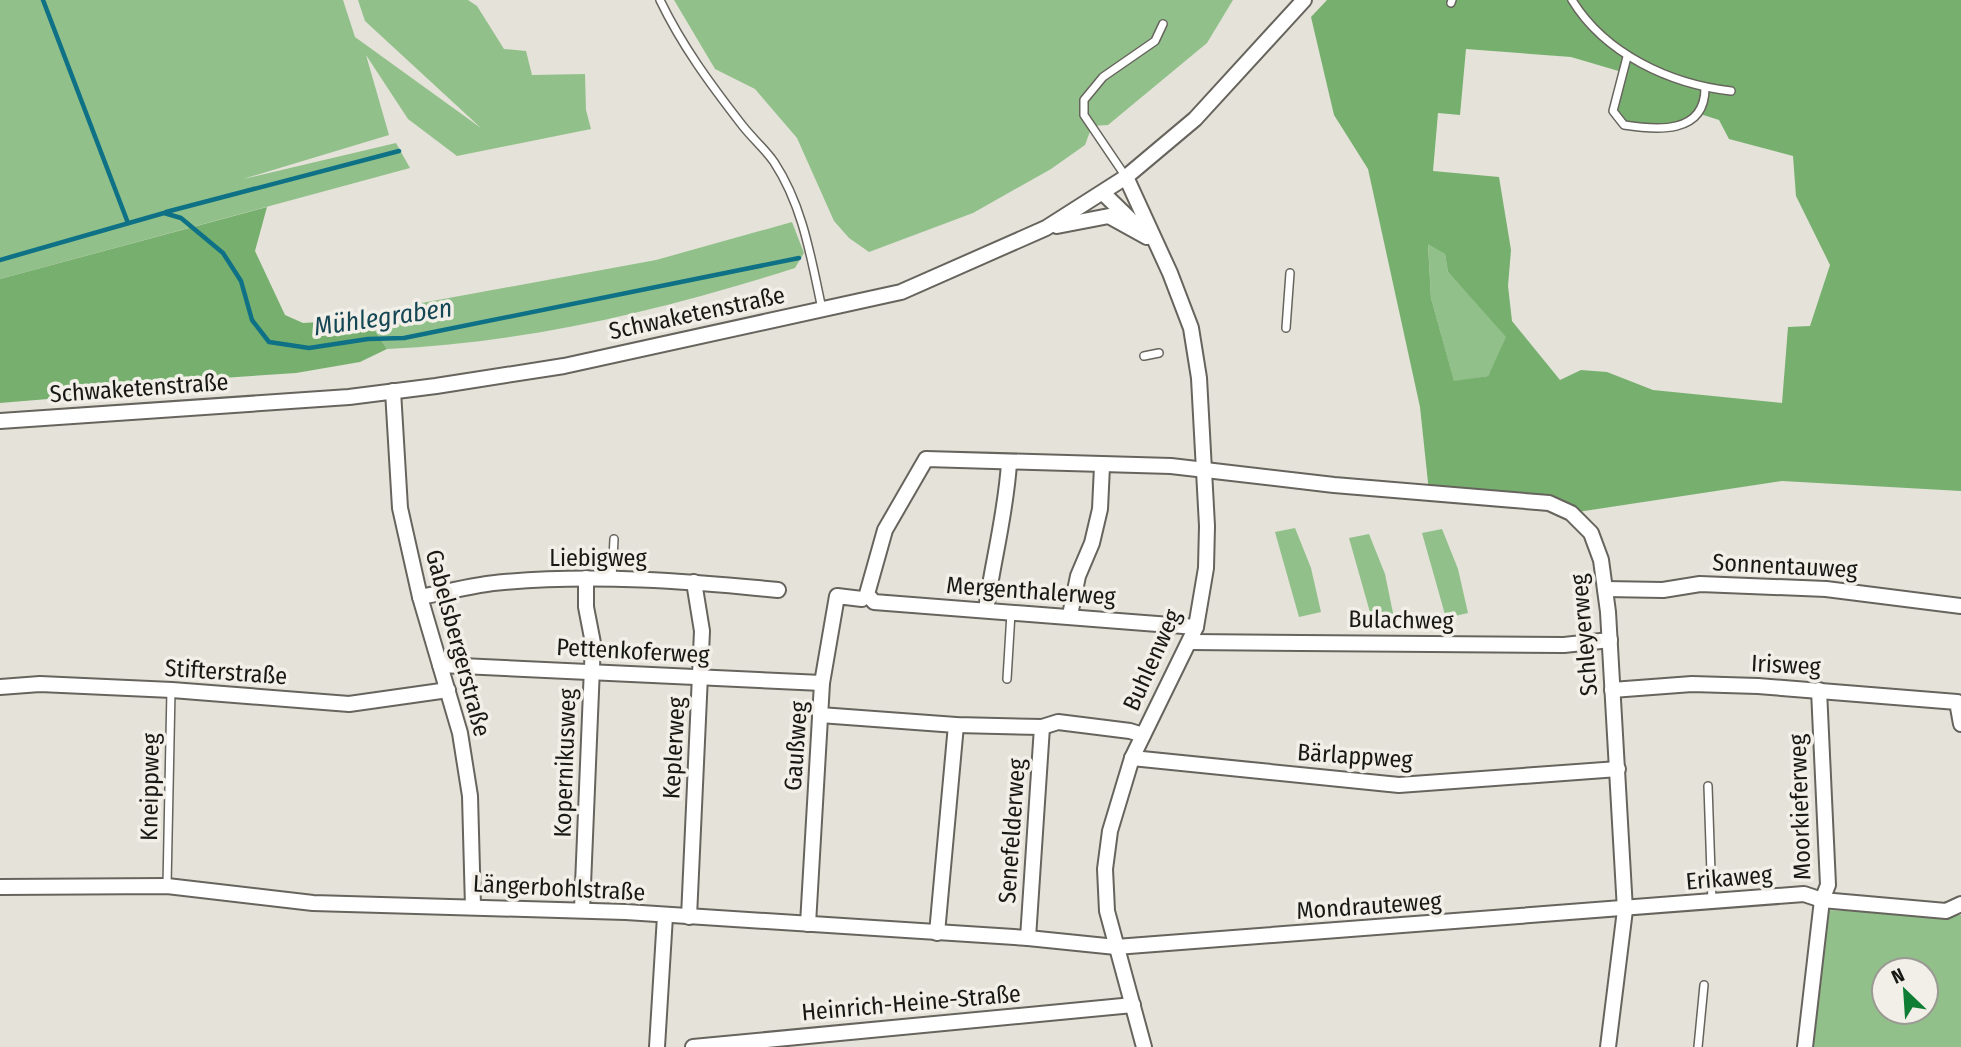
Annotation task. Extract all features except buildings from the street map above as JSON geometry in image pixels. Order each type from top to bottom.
[{"type":"street","name":"Schwaketenstraße","points":[[0,421],[349,397],[393,391],[564,366],[901,292],[1046,228],[1126,177],[1195,118],[1304,0]]},
{"type":"street","name":"Buhlenweg","points":[[1126,177],[1191,328],[1199,379],[1205,472],[1206,568],[1196,627],[1132,758],[1110,831],[1105,869],[1107,911],[1144,1047]]},
{"type":"street","name":"Buhlenweg","points":[[1103,193],[1152,241]]},
{"type":"street","points":[[1046,228],[1109,216],[1152,241]]},
{"type":"street","name":"Gabelsbergerstraße","points":[[393,391],[400,508],[420,597],[460,733],[470,796],[472,907]]},
{"type":"street","name":"Schleyerweg","points":[[864,596],[885,530],[926,459],[1171,466],[1205,472],[1549,503],[1571,513],[1591,533],[1601,560],[1610,640],[1625,910],[1608,1047]]},
{"type":"street","points":[[986,610],[993,561],[1006,507],[1009,463]]},
{"type":"street","points":[[1070,615],[1078,576],[1100,509],[1102,466]]},
{"type":"street","name":"Liebigweg","points":[[420,597],[503,582],[586,578],[694,582],[778,590]]},
{"type":"street","name":"Kopernikusweg","points":[[582,909],[593,643],[586,607],[586,578]]},
{"type":"street","name":"Keplerweg","points":[[689,916],[702,631],[694,582]]},
{"type":"street","name":"Sonnentauweg","points":[[1605,589],[1662,590],[1700,584],[1826,589],[1961,606]]},
{"type":"street","name":"Gaußweg","points":[[807,923],[822,683],[837,596],[864,596]]},
{"type":"street","name":"Mergenthalerweg","points":[[864,596],[874,602],[1070,615],[1196,627]]},
{"type":"street","name":"Bulachweg","points":[[1191,642],[1564,645],[1610,640]]},
{"type":"street","name":"Pettenkoferweg","points":[[440,665],[592,670],[822,683]]},
{"type":"street","name":"Stifterstraße","points":[[0,687],[40,684],[172,690],[349,704],[448,690]]},
{"type":"street","name":"Irisweg","points":[[1612,690],[1692,684],[1819,690],[1957,702],[1961,724]]},
{"type":"street","name":"Moorkieferweg","points":[[1805,1047],[1822,900],[1828,885],[1819,690]]},
{"type":"street","name":"Senefelderweg","points":[[820,715],[1042,727],[1058,722],[1130,731],[1143,736]]},
{"type":"street","points":[[937,933],[956,724]]},
{"type":"street","name":"Senefelderweg","points":[[1028,937],[1042,727]]},
{"type":"street","name":"Bärlappweg","points":[[1132,758],[1399,786],[1618,769]]},
{"type":"street","name":"Längerbohlstraße","points":[[0,887],[167,886],[313,902],[582,909],[1028,937],[1116,947]]},
{"type":"street","name":"Erikaweg","points":[[1625,910],[1804,894],[1822,900],[1946,911],[1961,904]]},
{"type":"street","name":"Mondrauteweg","points":[[1116,947],[1625,910]]},
{"type":"street","points":[[657,1047],[664,916]]},
{"type":"street","name":"Heinrich-Heine-Straße","points":[[693,1047],[1133,1005]]},
{"type":"lane","points":[[660,0],[684,46],[711,87],[773,161],[787,186],[804,226],[822,309]]},
{"type":"lane","points":[[1572,0],[1584,19],[1626,57],[1705,88],[1731,91]]},
{"type":"lane","points":[[1126,177],[1084,115],[1084,100],[1103,76],[1155,41],[1163,24]]},
{"type":"lane","points":[[1626,57],[1613,111],[1624,125],[1651,130],[1687,124],[1697,113],[1705,88]]},
{"type":"lane","points":[[1286,328],[1290,273]]},
{"type":"lane","points":[[1144,356],[1159,353]]},
{"type":"lane","points":[[612,579],[614,539]]},
{"type":"lane","points":[[1007,679],[1011,613]]},
{"type":"lane","name":"Kneippweg","points":[[167,886],[172,690]]},
{"type":"lane","points":[[1708,786],[1712,902]]},
{"type":"lane","points":[[1698,1047],[1704,985]]},
{"type":"green space","points":[[0,0],[343,0],[355,37],[481,128],[365,21],[358,0],[468,0],[477,6],[504,49],[526,51],[532,75],[585,74],[586,110],[591,129],[457,156],[408,119],[366,55],[389,135],[243,179],[396,143],[410,168],[0,279]]},
{"type":"green space","points":[[674,0],[1233,0],[1207,43],[1108,125],[1092,126],[1085,145],[1051,169],[973,213],[869,252],[849,238],[834,221],[797,138],[755,89],[715,69]]},
{"type":"green space","points":[[1327,0],[1961,0],[1961,491],[1782,481],[1571,513],[1429,492],[1420,407],[1368,169],[1334,115],[1311,17]],"holes":[[[1466,49],[1571,57],[1622,72],[1613,111],[1624,125],[1673,127],[1697,113],[1719,120],[1729,139],[1793,156],[1796,196],[1830,265],[1810,326],[1788,327],[1782,403],[1653,390],[1607,372],[1581,370],[1560,380],[1512,321],[1508,286],[1511,250],[1499,177],[1433,171],[1438,113],[1460,115]],[[1428,244],[1445,254],[1448,272],[1506,337],[1488,376],[1454,381],[1431,298]]]},
{"type":"green space","points":[[267,207],[255,251],[285,315],[303,323],[367,319],[387,349],[360,362],[296,373],[99,386],[96,395],[0,403],[0,279]]},
{"type":"green space","points":[[792,222],[804,253],[795,268],[645,311],[491,340],[387,349],[367,319],[416,304],[656,260]]},
{"type":"green space","points":[[1428,243],[1445,254],[1448,272],[1507,337],[1488,376],[1454,382],[1431,298]]},
{"type":"green space","points":[[1295,528],[1311,568],[1321,612],[1299,617],[1275,532]]},
{"type":"green space","points":[[1442,529],[1458,569],[1468,613],[1446,618],[1422,533]]},
{"type":"green space","points":[[1369,534],[1385,574],[1394,618],[1373,623],[1349,538]]},
{"type":"green space","points":[[1825,910],[1961,915],[1961,1047],[1812,1047]]},
{"type":"waterway","points":[[43,0],[128,223]]},
{"type":"waterway","points":[[166,212],[399,151]]},
{"type":"waterway","name":"Mühlegraben","points":[[0,260],[164,213],[181,218],[223,253],[241,281],[252,320],[269,342],[309,348],[368,339],[404,338],[799,258]]}]
